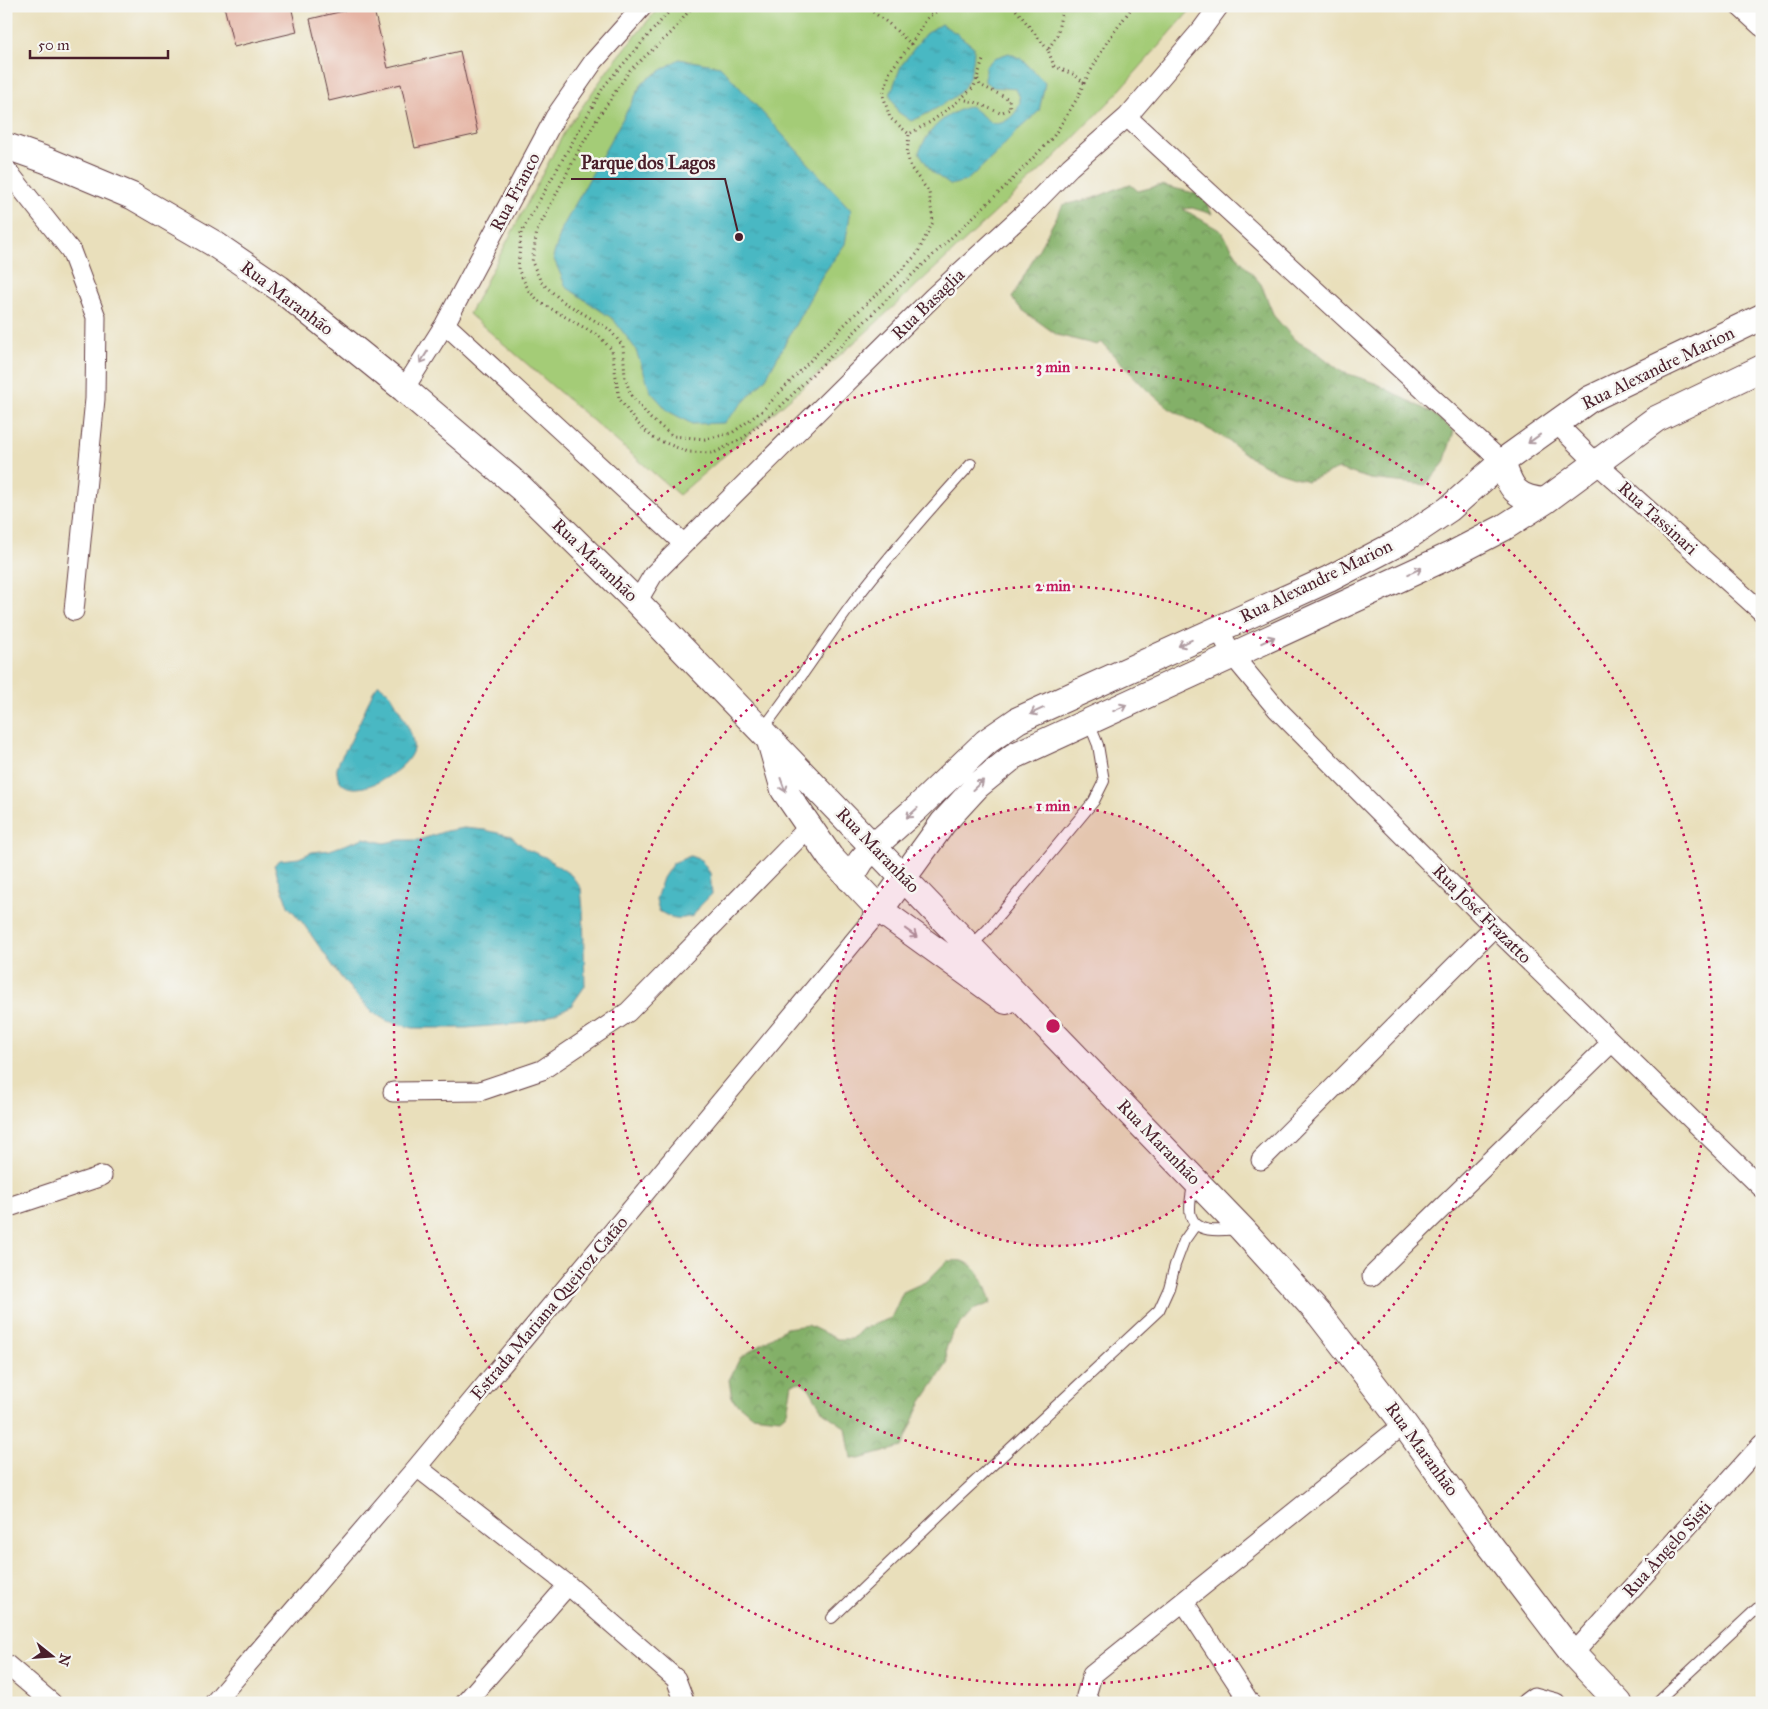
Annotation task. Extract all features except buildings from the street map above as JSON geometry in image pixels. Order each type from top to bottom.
[{"type":"main road","name":"Rua Maranhão","points":[[6,146],[46,160],[132,196],[213,243],[279,288],[404,389],[521,488],[637,602],[766,734],[1194,1178],[1320,1315],[1404,1424],[1488,1541],[1573,1654],[1619,1703]]},
{"type":"main road","name":"Rua Alexandre Marion","points":[[850,879],[861,861],[874,846],[986,742],[1018,720],[1330,578],[1400,542],[1449,508],[1502,462],[1590,399],[1762,317]]},
{"type":"main road","name":"Rua Alexandre Marion","points":[[880,910],[943,823],[977,786],[1014,756],[1233,656],[1503,528],[1545,501],[1656,419],[1760,370]]},
{"type":"main road","points":[[1502,462],[1508,481],[1519,495],[1532,500],[1545,501]]},
{"type":"main road","points":[[766,734],[784,790],[830,857],[850,879],[880,910],[1054,1034]]},
{"type":"street","name":"Rua Franco","points":[[404,389],[445,324],[555,117],[594,61],[643,6]]},
{"type":"street","name":"Rua Basaglia","points":[[637,602],[653,575],[684,544],[933,298],[1029,209],[1070,166],[1126,117],[1202,29],[1219,6]]},
{"type":"street","points":[[1739,6],[1762,27]]},
{"type":"street","points":[[1126,117],[1502,462]]},
{"type":"street","points":[[6,169],[71,252],[96,317],[95,399],[74,611]]},
{"type":"street","points":[[445,324],[684,544]]},
{"type":"street","name":"Rua Tassinari","points":[[1556,423],[1596,463],[1762,612]]},
{"type":"street","name":"Rua José Frazatto","points":[[1218,628],[1233,656],[1277,709],[1494,927],[1762,1188]]},
{"type":"street","points":[[393,1092],[480,1091],[542,1070],[628,1012],[809,827]]},
{"type":"street","name":"Estrada Mariana Queiroz Catão","points":[[214,1703],[417,1467],[880,910]]},
{"type":"street","points":[[1261,1160],[1494,927]]},
{"type":"street","points":[[1372,1276],[1612,1042]]},
{"type":"street","points":[[6,1208],[102,1176]]},
{"type":"street","points":[[1090,1703],[1086,1696],[1092,1675],[1404,1424]]},
{"type":"street","name":"Rua Ângelo Sisti","points":[[1573,1654],[1762,1444]]},
{"type":"street","points":[[417,1467],[568,1585],[676,1679],[685,1703]]},
{"type":"street","points":[[473,1700],[568,1585]]},
{"type":"street","points":[[1184,1602],[1250,1703]]},
{"type":"street","points":[[6,1664],[52,1703]]},
{"type":"street","points":[[1530,1700],[1556,1703]]},
{"type":"lane","points":[[766,734],[782,705],[855,600],[916,525],[971,464]]},
{"type":"lane","points":[[970,947],[988,929],[1094,801],[1104,781],[1098,745],[1088,722]]},
{"type":"lane","points":[[1194,1178],[1191,1216],[1196,1224],[1204,1229],[1213,1230],[1242,1229]]},
{"type":"lane","points":[[832,1618],[961,1494],[1159,1310],[1170,1288],[1175,1265],[1184,1241],[1196,1224]]},
{"type":"lane","points":[[1656,1703],[1762,1604]]},
{"type":"path","points":[[674,6],[604,86],[520,233],[518,268],[529,291],[540,303],[600,336],[612,350],[619,398],[634,420],[653,438],[688,452],[714,453],[743,438],[780,407],[893,293],[1010,182],[1054,137],[1107,42],[1133,6]]},
{"type":"path","points":[[692,6],[671,33],[630,70],[599,116],[537,231],[532,262],[541,282],[562,302],[609,329],[623,346],[625,378],[631,395],[651,419],[673,436],[705,440],[732,433],[740,428],[762,411],[851,318],[890,283],[917,254],[932,222],[929,192],[911,168],[907,154],[909,134]]},
{"type":"path","points":[[790,6],[797,10],[810,6]]},
{"type":"path","points":[[865,6],[888,23],[911,44]]},
{"type":"path","points":[[909,134],[890,118],[883,95],[890,71],[911,44],[928,17],[945,6]]},
{"type":"path","points":[[1013,6],[1048,50],[1054,66],[1076,75],[1084,83]]},
{"type":"path","points":[[1048,50],[1057,35],[1063,6]]},
{"type":"path","points":[[909,134],[932,121],[974,87],[983,60]]},
{"type":"path","points":[[961,99],[974,102],[1000,114],[1010,109],[1009,99],[980,85],[977,77]]},
{"type":"green space","points":[[660,6],[1194,6],[1112,99],[1052,160],[863,335],[679,495],[469,314],[565,131],[610,67]]},
{"type":"green space","points":[[1126,185],[1131,185],[1138,191],[1161,185],[1202,195],[1212,214],[1192,208],[1183,209],[1221,231],[1240,260],[1261,284],[1274,316],[1295,340],[1319,354],[1342,372],[1373,382],[1432,413],[1454,431],[1444,463],[1426,485],[1370,479],[1339,469],[1307,481],[1276,471],[1251,458],[1223,437],[1170,409],[1147,390],[1101,342],[1097,345],[1057,335],[1021,309],[1012,298],[1063,205],[1094,198]]},
{"type":"green space","points":[[947,1261],[963,1261],[974,1268],[981,1278],[991,1303],[973,1310],[952,1334],[946,1349],[947,1364],[921,1403],[902,1447],[859,1459],[851,1458],[846,1428],[823,1412],[809,1388],[801,1382],[792,1384],[787,1412],[780,1418],[751,1415],[732,1399],[729,1380],[740,1358],[786,1328],[808,1325],[837,1339],[852,1339],[862,1329],[891,1318],[903,1292],[927,1281]]},
{"type":"water","points":[[941,24],[974,47],[970,76],[957,95],[923,116],[911,121],[898,112],[890,95],[901,66],[925,34]]},
{"type":"water","points":[[1009,53],[1023,60],[1045,83],[1039,111],[966,181],[950,185],[931,171],[919,152],[923,143],[933,129],[945,118],[970,106],[990,122],[997,124],[1006,121],[1014,114],[1020,100],[1016,89],[993,87],[985,82],[985,67],[994,58]]},
{"type":"water","points":[[679,59],[720,66],[851,210],[845,244],[822,276],[766,378],[724,423],[692,424],[668,411],[651,392],[635,348],[613,319],[566,287],[553,257],[562,228],[643,82]]},
{"type":"water","points":[[379,684],[390,694],[401,714],[411,734],[413,749],[409,758],[389,776],[376,783],[351,788],[342,783],[337,773],[338,764],[371,695]]},
{"type":"water","points":[[464,828],[485,830],[511,836],[526,849],[545,857],[571,875],[581,888],[585,986],[571,1006],[545,1018],[527,1023],[466,1028],[413,1028],[387,1021],[372,1012],[354,993],[288,906],[274,865],[280,860],[299,858],[312,852],[330,850],[364,838],[384,843],[400,840],[419,840],[446,831]]},
{"type":"water","points":[[690,856],[701,860],[710,873],[712,894],[693,916],[679,918],[668,916],[659,911],[656,899],[663,878],[673,863]]},
{"type":"place","name":"Parque dos Lagos","points":[[739,237]]}]
